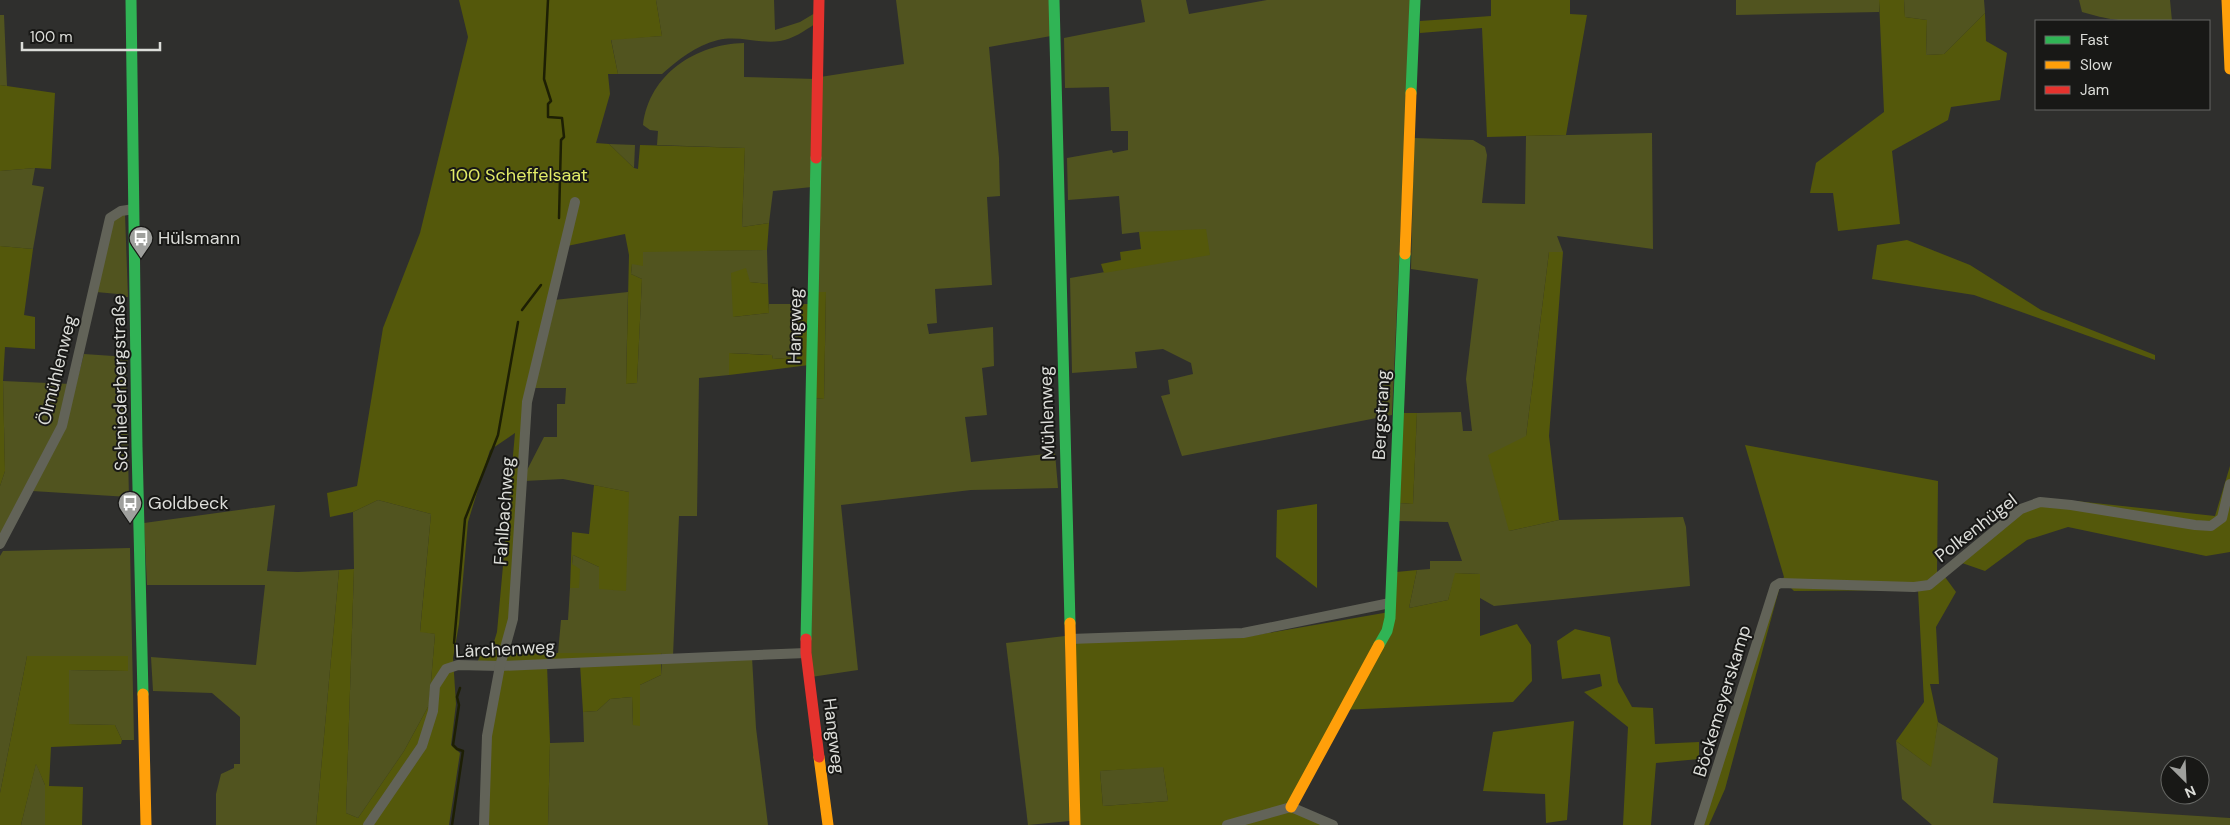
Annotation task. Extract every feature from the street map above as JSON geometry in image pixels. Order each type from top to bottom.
[{"type":"street","name":"Schniederbergstraße","points":[[131,0],[146,825]]},
{"type":"street","name":"Hangweg","points":[[819,0],[806,653],[828,825]]},
{"type":"street","name":"Mühlenweg","points":[[1054,0],[1075,825]]},
{"type":"street","name":"Bergstrang","points":[[1291,807],[1342,710],[1387,631],[1390,618],[1415,0]]},
{"type":"street","points":[[2227,0],[2230,69]]},
{"type":"street","name":"Fahlbachweg","points":[[484,825],[487,736],[500,666],[513,618],[527,402],[575,202]]},
{"type":"street","name":"Ölmühlenweg","points":[[0,544],[62,426],[110,218],[121,211],[134,209]]},
{"type":"street","name":"Polkenhügel","points":[[1775,586],[1780,583],[1914,587],[1929,585],[2021,509],[2040,502],[2071,504],[2211,526],[2222,518],[2230,484]]},
{"type":"street","name":"Böckemeyerskamp","points":[[1699,825],[1775,586]]},
{"type":"street","points":[[1070,639],[1243,633],[1390,603]]},
{"type":"street","name":"Lärchenweg","points":[[368,825],[422,746],[433,711],[435,686],[446,669],[458,665],[500,666],[624,659],[806,653]]},
{"type":"street","points":[[1227,825],[1291,807],[1333,825]]},
{"type":"green space","name":"100 Scheffelsaat","points":[[459,0],[656,0],[662,36],[611,40],[618,74],[608,74],[610,94],[596,143],[609,144],[634,168],[638,169],[640,145],[745,148],[742,227],[769,223],[767,250],[643,252],[643,266],[632,264],[631,274],[642,279],[637,383],[626,384],[629,255],[625,234],[567,246],[525,402],[509,635],[499,665],[477,663],[480,656],[490,655],[497,632],[515,433],[490,450],[468,522],[459,624],[453,658],[456,704],[451,745],[460,753],[449,825],[316,825],[339,570],[354,569],[346,813],[358,818],[404,751],[429,705],[435,634],[420,632],[431,514],[378,500],[353,512],[330,517],[327,493],[357,486],[383,328],[420,233],[468,37]]},
{"type":"green space","points":[[656,0],[774,0],[775,30],[800,22],[815,13],[815,24],[794,37],[780,41],[772,42],[734,38],[718,40],[688,54],[662,74],[618,74],[611,39],[662,36]]},
{"type":"green space","points":[[896,0],[1050,0],[1051,36],[989,47],[999,158],[1000,196],[987,197],[992,285],[935,289],[937,323],[927,324],[929,334],[993,327],[994,366],[982,368],[987,415],[965,417],[971,462],[1055,453],[1058,488],[971,490],[841,505],[858,670],[811,677],[813,398],[824,399],[826,293],[816,292],[820,77],[904,64]]},
{"type":"green space","points":[[1141,0],[1186,0],[1189,14],[1267,0],[1411,0],[1392,415],[1182,456],[1161,396],[1170,394],[1168,380],[1193,374],[1191,363],[1163,349],[1135,352],[1137,368],[1072,373],[1070,278],[1210,254],[1139,232],[1122,234],[1119,196],[1068,200],[1067,158],[1112,150],[1113,153],[1128,150],[1128,131],[1111,131],[1109,87],[1065,88],[1064,38],[1145,22]]},
{"type":"green space","points":[[1491,0],[1570,0],[1570,14],[1587,15],[1566,135],[1487,137],[1482,28],[1420,33],[1420,21],[1491,16]]},
{"type":"green space","points":[[1736,0],[1879,0],[1879,12],[1736,15]]},
{"type":"green space","points":[[1879,0],[1904,0],[1905,17],[1927,20],[1926,55],[1944,54],[1985,13],[1986,41],[2007,53],[2000,100],[1951,107],[1948,120],[1892,151],[1900,224],[1838,231],[1833,193],[1810,193],[1816,163],[1884,112]]},
{"type":"green space","points":[[1904,0],[1984,0],[1985,13],[1944,54],[1926,55],[1927,20],[1905,17]]},
{"type":"green space","points":[[2079,0],[2170,0],[2172,20],[2115,20],[2082,12]]},
{"type":"green space","points":[[0,15],[4,15],[7,86],[0,85]]},
{"type":"green space","points":[[744,43],[744,77],[816,79],[812,187],[773,191],[769,223],[742,227],[745,148],[657,145],[658,131],[650,130],[643,125],[647,107],[655,91],[665,77],[678,65],[709,49]]},
{"type":"green space","points":[[0,85],[55,93],[51,169],[35,168],[0,171]]},
{"type":"green space","points":[[1652,133],[1653,249],[1557,236],[1563,252],[1549,252],[1526,436],[1509,531],[1559,520],[1683,517],[1686,527],[1690,586],[1494,606],[1480,598],[1480,574],[1456,573],[1448,600],[1409,608],[1417,570],[1430,569],[1430,561],[1462,561],[1448,522],[1396,521],[1399,503],[1413,504],[1417,413],[1461,412],[1463,431],[1472,431],[1466,379],[1478,279],[1411,269],[1414,138],[1473,140],[1485,147],[1487,155],[1482,203],[1525,204],[1526,136]]},
{"type":"green space","points":[[609,144],[635,145],[634,168]]},
{"type":"green space","points":[[35,168],[32,185],[44,187],[33,249],[0,246],[0,171]]},
{"type":"green space","points":[[125,214],[128,297],[119,298],[118,294],[96,292],[113,222],[116,218]]},
{"type":"green space","points":[[1206,229],[1210,255],[1104,273],[1101,264],[1121,260],[1120,252],[1141,249],[1139,232]]},
{"type":"green space","points":[[1907,240],[1970,265],[2041,310],[2155,355],[2155,360],[1974,295],[1872,279],[1877,245]]},
{"type":"green space","points":[[0,246],[33,249],[24,315],[35,317],[35,349],[5,347],[3,381],[5,471],[0,486]]},
{"type":"green space","points":[[767,250],[768,284],[750,282],[733,317],[769,313],[769,304],[794,304],[794,306],[798,306],[799,357],[773,359],[772,355],[730,353],[729,375],[699,378],[697,516],[679,516],[673,656],[662,656],[661,653],[558,653],[561,620],[568,620],[570,588],[579,588],[572,564],[573,555],[599,567],[629,492],[563,479],[524,481],[525,474],[544,437],[557,437],[557,404],[565,404],[566,388],[532,388],[554,300],[628,292],[626,384],[637,383],[642,279],[631,274],[632,264],[643,251]]},
{"type":"green space","points":[[1549,252],[1563,252],[1549,436],[1559,520],[1509,531],[1488,455],[1526,436]]},
{"type":"green space","points":[[746,268],[750,282],[768,284],[769,313],[733,317],[731,273]]},
{"type":"green space","points":[[816,292],[826,292],[824,399],[813,398],[809,365],[729,375],[729,353],[772,355],[773,359],[799,357],[798,306],[793,306],[794,304],[810,304]]},
{"type":"green space","points":[[84,354],[128,357],[126,372],[129,497],[32,491],[64,429]]},
{"type":"green space","points":[[3,381],[70,384],[60,425],[0,540],[0,486],[5,471]]},
{"type":"green space","points":[[1402,413],[1417,413],[1413,504],[1399,503]]},
{"type":"green space","points":[[1745,445],[1938,481],[1937,575],[2011,511],[2024,503],[2076,501],[2215,516],[2230,466],[2230,552],[2206,556],[2068,527],[2027,540],[1985,571],[1962,563],[1945,577],[1956,592],[1936,627],[1939,684],[1930,684],[1938,722],[1931,767],[1896,741],[1924,702],[1918,590],[1794,591],[1788,585],[1780,586],[1725,789],[1709,825],[1701,825],[1776,588],[1784,577]]},
{"type":"green space","points":[[594,485],[629,492],[626,591],[599,589],[599,567],[573,555],[572,564],[580,569],[579,588],[570,588],[572,532],[589,534]]},
{"type":"green space","points":[[378,500],[431,514],[420,631],[435,634],[429,705],[404,751],[358,818],[346,813],[354,569],[353,512]]},
{"type":"green space","points":[[1317,504],[1317,588],[1276,557],[1277,510]]},
{"type":"green space","points":[[275,505],[267,571],[339,570],[316,825],[216,825],[216,794],[221,774],[234,768],[234,764],[240,764],[240,717],[212,693],[153,691],[151,657],[256,665],[265,585],[147,585],[144,523]]},
{"type":"green space","points":[[130,548],[134,740],[122,740],[115,725],[69,724],[69,670],[128,671],[127,657],[27,656],[0,793],[0,556],[3,551]]},
{"type":"green space","points":[[1417,570],[1409,608],[1448,600],[1455,573],[1480,574],[1480,636],[1517,624],[1531,645],[1532,681],[1513,702],[1342,710],[1293,810],[1327,825],[1080,825],[1073,641],[1239,638],[1395,611],[1396,572]],"holes":[[[1163,767],[1168,801],[1103,806],[1100,771]]]},
{"type":"green space","points":[[1575,629],[1610,637],[1618,682],[1632,707],[1653,708],[1655,744],[1699,742],[1699,759],[1656,763],[1651,825],[1623,825],[1628,727],[1584,692],[1602,686],[1600,674],[1562,679],[1557,641]]},
{"type":"green space","points":[[1065,636],[1070,821],[1028,825],[1006,643]]},
{"type":"green space","points":[[507,653],[661,653],[661,675],[640,685],[640,726],[633,725],[632,697],[610,699],[597,711],[583,712],[580,664],[502,664]]},
{"type":"green space","points":[[27,656],[128,656],[128,671],[69,670],[69,724],[115,725],[122,740],[121,744],[51,747],[49,786],[83,787],[82,825],[45,825],[45,785],[36,764],[21,825],[0,825],[0,793]]},
{"type":"green space","points":[[752,657],[756,728],[768,825],[548,825],[550,743],[584,742],[583,712],[597,711],[610,699],[632,697],[633,725],[640,725],[640,685],[661,675],[662,660]]},
{"type":"green space","points":[[547,665],[550,743],[548,825],[486,825],[489,737],[501,668]]},
{"type":"green space","points":[[1574,721],[1567,820],[1546,823],[1545,794],[1483,791],[1493,732]]},
{"type":"green space","points":[[1938,722],[1998,758],[1993,803],[2230,818],[2230,825],[1932,825],[1902,799],[1896,741],[1930,766]]},
{"type":"green space","points":[[36,763],[45,785],[45,825],[21,825]]},
{"type":"green space","points":[[1163,766],[1168,801],[1103,806],[1100,771]]},
{"type":"waterway","points":[[548,0],[544,79],[551,101],[548,104],[548,117],[562,118],[564,137],[561,140],[559,218]]},
{"type":"waterway","points":[[522,310],[541,285]]},
{"type":"waterway","points":[[454,643],[465,519],[498,435],[518,322]]},
{"type":"waterway","points":[[452,825],[463,751],[453,745],[459,705],[457,697],[460,688]]},
{"type":"traffic: fast","points":[[131,0],[137,447],[143,694]]},
{"type":"traffic: fast","points":[[1054,0],[1070,623]]},
{"type":"traffic: fast","points":[[1411,93],[1415,0]]},
{"type":"traffic: fast","points":[[806,639],[816,158]]},
{"type":"traffic: fast","points":[[1379,645],[1387,631],[1390,618],[1405,254]]},
{"type":"traffic: slow","points":[[2227,0],[2230,69]]},
{"type":"traffic: slow","points":[[1405,254],[1411,93]]},
{"type":"traffic: slow","points":[[1070,623],[1075,825]]},
{"type":"traffic: slow","points":[[1291,807],[1379,645]]},
{"type":"traffic: slow","points":[[143,694],[146,825]]},
{"type":"traffic: slow","points":[[819,757],[828,825]]},
{"type":"traffic: jam","points":[[816,158],[819,0]]},
{"type":"traffic: jam","points":[[806,639],[806,653],[819,757]]},
{"type":"place","name":"Hülsmann","points":[[141,259]]},
{"type":"place","name":"Goldbeck","points":[[130,524]]}]
